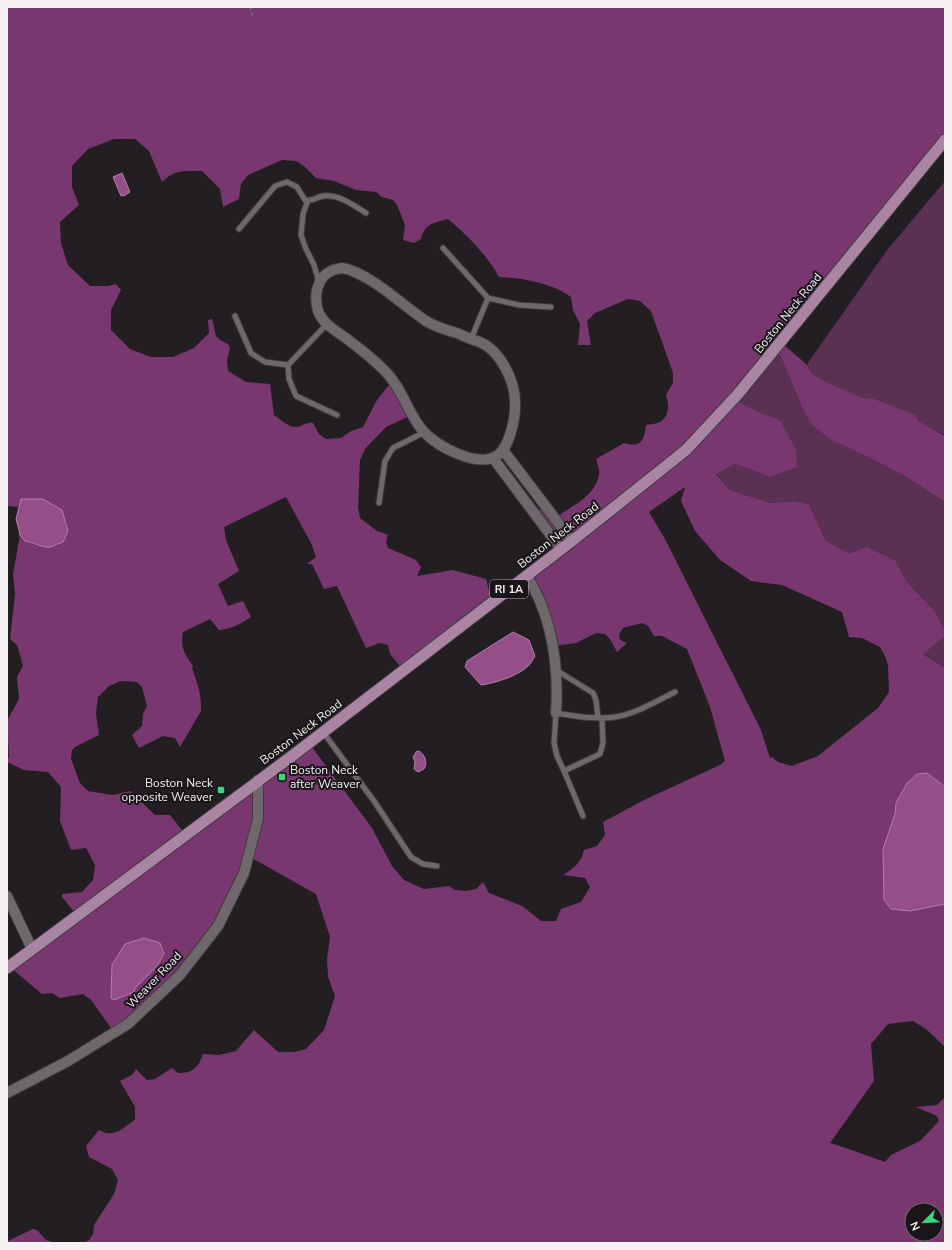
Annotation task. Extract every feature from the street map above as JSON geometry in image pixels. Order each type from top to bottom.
[{"type":"main road","name":"Boston Neck Road","points":[[7,968],[323,732],[527,576],[686,450],[738,394],[945,140]]},
{"type":"street","points":[[342,268],[362,274],[428,321],[442,329],[480,342],[493,352],[508,372],[513,384],[515,403],[513,425],[503,450],[499,455],[493,458],[479,459],[459,455],[443,447],[424,432],[418,425],[399,391],[386,372],[370,357],[327,324],[320,314],[316,301],[319,283],[322,278],[331,271],[342,268]]},
{"type":"street","points":[[503,450],[572,541]]},
{"type":"street","points":[[493,458],[561,549]]},
{"type":"street","points":[[535,513],[545,505]]},
{"type":"street","points":[[527,576],[537,593],[545,615],[552,642],[556,670],[556,713]]},
{"type":"street","name":"Weaver Road","points":[[7,1093],[68,1060],[128,1024],[180,975],[218,926],[244,874],[258,818],[258,780]]},
{"type":"street","points":[[7,896],[32,949]]},
{"type":"lane","points":[[239,229],[275,186],[287,182],[298,187],[305,200],[311,201],[323,196],[343,199],[366,213]]},
{"type":"lane","points":[[308,200],[303,214],[301,235],[314,265],[319,283]]},
{"type":"lane","points":[[443,248],[488,298],[519,305],[551,307]]},
{"type":"lane","points":[[471,339],[488,298]]},
{"type":"lane","points":[[235,316],[251,353],[265,362],[288,365]]},
{"type":"lane","points":[[327,324],[288,365],[289,379],[296,396],[337,415]]},
{"type":"lane","points":[[380,503],[385,461],[393,448],[424,432]]},
{"type":"lane","points":[[556,670],[592,693],[596,700],[600,718],[603,743],[600,754],[564,771]]},
{"type":"lane","points":[[583,816],[557,756],[554,742],[556,713],[600,718],[616,717],[632,712],[675,692]]},
{"type":"lane","points":[[323,732],[374,801],[410,857],[423,864],[437,866]]},
{"type":"path","points":[[250,7],[253,17]]},
{"type":"shaded area","points":[[7,7],[945,7],[945,141],[785,346],[805,363],[813,375],[863,398],[874,399],[915,415],[918,421],[945,436],[945,502],[901,474],[833,441],[812,425],[801,405],[780,355],[778,354],[739,402],[780,420],[796,450],[797,467],[770,477],[735,464],[716,474],[730,490],[771,503],[793,501],[809,504],[826,541],[849,553],[867,547],[895,560],[907,582],[935,611],[945,631],[945,636],[923,654],[945,668],[945,787],[927,773],[917,774],[908,781],[905,786],[899,797],[895,814],[910,911],[945,904],[945,1047],[926,1029],[913,1021],[888,1024],[871,1044],[874,1081],[830,1143],[885,1162],[891,1155],[920,1141],[939,1121],[937,1116],[916,1107],[937,1105],[945,1097],[945,1243],[83,1243],[89,1240],[93,1234],[94,1225],[114,1194],[118,1180],[112,1169],[89,1157],[86,1146],[99,1130],[114,1133],[135,1120],[135,1107],[120,1081],[132,1075],[136,1069],[147,1080],[155,1079],[172,1068],[178,1073],[191,1071],[197,1066],[203,1054],[219,1055],[236,1051],[254,1030],[278,1052],[295,1052],[306,1049],[324,1030],[335,996],[328,977],[327,959],[330,937],[316,894],[250,857],[217,927],[179,976],[113,1031],[91,1000],[83,994],[60,998],[52,993],[42,994],[11,968],[77,915],[62,897],[62,894],[82,892],[93,880],[95,865],[86,848],[71,850],[60,821],[61,787],[48,772],[24,770],[7,762],[9,757],[7,721],[19,699],[17,677],[23,666],[17,645],[10,639],[15,594],[13,574],[20,535],[24,539],[39,546],[21,499],[18,507],[7,506]],"holes":[[[114,139],[135,139],[149,151],[162,182],[175,173],[185,171],[202,171],[220,189],[223,207],[239,199],[241,184],[248,175],[282,160],[296,161],[304,166],[316,178],[334,181],[356,190],[376,192],[382,197],[393,200],[397,205],[405,225],[403,240],[414,243],[421,239],[425,230],[431,224],[448,219],[476,246],[489,261],[499,277],[536,282],[555,288],[571,297],[573,310],[580,324],[578,345],[591,345],[587,321],[595,313],[628,299],[640,301],[651,311],[673,373],[673,383],[666,395],[668,402],[666,417],[660,422],[646,425],[641,442],[635,444],[624,443],[596,459],[599,469],[597,481],[594,488],[583,499],[558,516],[543,507],[539,511],[566,548],[529,579],[555,646],[576,643],[596,633],[605,634],[610,639],[617,652],[627,643],[620,640],[619,635],[623,628],[642,623],[648,626],[654,636],[662,636],[687,649],[710,707],[725,761],[720,765],[646,799],[603,822],[605,835],[597,846],[584,850],[576,865],[563,875],[585,878],[590,887],[581,902],[561,909],[556,921],[541,921],[522,906],[489,893],[483,882],[476,889],[466,891],[455,890],[449,886],[424,889],[404,880],[392,866],[372,828],[309,743],[185,834],[170,815],[155,815],[130,791],[113,795],[88,791],[80,783],[71,759],[72,750],[99,735],[96,713],[98,697],[109,686],[121,681],[137,682],[142,687],[147,706],[143,714],[142,726],[132,735],[139,748],[163,736],[175,738],[180,747],[201,711],[200,694],[192,668],[193,666],[182,646],[183,632],[210,619],[219,630],[236,626],[251,617],[243,601],[228,606],[218,584],[239,571],[226,540],[224,527],[286,497],[312,545],[316,557],[307,564],[312,564],[324,589],[337,586],[366,648],[380,643],[388,645],[390,654],[403,670],[492,602],[486,579],[453,570],[417,576],[421,567],[416,560],[388,548],[386,542],[388,535],[377,531],[360,518],[358,508],[360,460],[365,449],[386,427],[414,414],[393,380],[377,400],[363,427],[351,431],[341,438],[326,439],[319,434],[313,423],[294,427],[288,425],[274,415],[270,384],[246,382],[228,371],[227,360],[230,348],[228,344],[216,336],[212,319],[208,320],[209,333],[194,348],[173,357],[151,357],[130,349],[111,330],[111,310],[121,290],[116,284],[108,286],[90,286],[68,265],[61,243],[60,222],[79,205],[72,187],[72,166],[88,149]],[[685,487],[681,501],[695,531],[720,560],[751,581],[782,585],[842,612],[849,637],[862,638],[880,647],[885,656],[888,665],[889,692],[878,708],[818,756],[792,766],[778,762],[772,757],[770,758],[761,730],[665,539],[649,512]],[[127,943],[160,943],[164,955],[157,966],[135,988],[112,965]]]},
{"type":"shaded area","points":[[122,173],[130,192],[124,196],[121,196],[113,177]]},
{"type":"shaded area","points":[[945,181],[945,435],[800,374],[888,249]]},
{"type":"shaded area","points":[[778,354],[780,355],[801,405],[833,441],[901,474],[945,502],[945,631],[935,611],[907,582],[895,560],[867,547],[849,553],[826,541],[809,504],[793,501],[771,503],[730,490],[716,473],[735,464],[770,477],[780,420],[739,402]]},
{"type":"shaded area","points":[[21,499],[43,499],[62,510],[68,531],[63,542],[52,547],[47,547],[25,541],[19,534],[16,519]]},
{"type":"shaded area","points":[[513,632],[529,640],[535,656],[532,661],[524,670],[512,676],[493,683],[481,685],[465,667],[467,661]]},
{"type":"shaded area","points":[[945,636],[945,668],[922,653]]},
{"type":"shaded area","points":[[419,751],[423,755],[426,764],[424,769],[418,772],[414,769],[415,762],[413,757],[416,752]]},
{"type":"shaded area","points":[[927,773],[945,787],[945,904],[910,911],[891,909],[884,900],[883,849],[895,814],[896,803],[907,783],[917,774]]},
{"type":"shaded area","points":[[144,938],[160,943],[164,954],[157,966],[135,988],[134,992],[114,1000],[111,998],[112,965],[125,944]]},
{"type":"shaded area","points":[[33,1229],[37,1230],[46,1240],[55,1243],[7,1243],[7,1240],[8,1241]]},
{"type":"place","name":"Boston Neck after Weaver","points":[[282,777]]},
{"type":"place","name":"Boston Neck opposite Weaver","points":[[221,790]]}]
